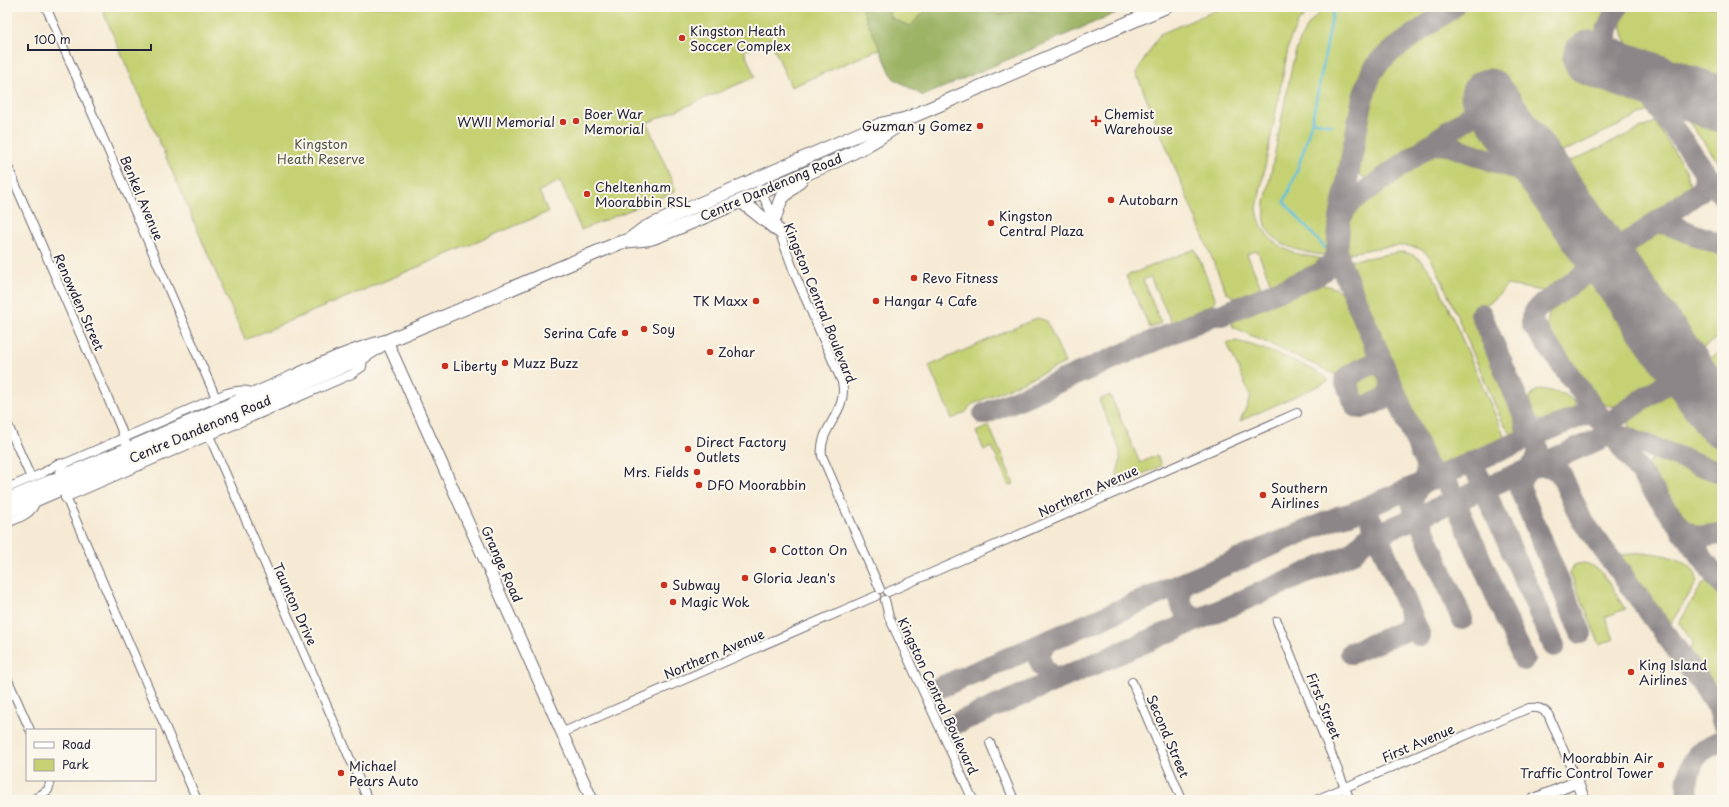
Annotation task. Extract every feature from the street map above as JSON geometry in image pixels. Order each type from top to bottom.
[{"type":"main road","name":"Centre Dandenong Road","points":[[7,500],[62,488],[126,443],[205,427],[257,394],[336,357],[360,348],[387,341],[629,240],[645,228],[882,124],[906,119],[1165,7]]},
{"type":"main road","name":"Centre Dandenong Road","points":[[629,240],[650,239],[809,172],[888,133],[906,119]]},
{"type":"main road","points":[[774,219],[781,199],[809,172]]},
{"type":"main road","points":[[741,201],[779,231]]},
{"type":"main road","name":"Centre Dandenong Road","points":[[7,512],[364,357],[387,341]]},
{"type":"main road","name":"Grange Road","points":[[387,341],[592,800]]},
{"type":"main road","points":[[1533,800],[1577,782],[1584,800]]},
{"type":"street","name":"Benkel Avenue","points":[[46,7],[216,398]]},
{"type":"street","name":"Renowden Street","points":[[7,165],[126,443]]},
{"type":"street","name":"Kingston Central Boulevard","points":[[756,180],[774,219],[790,263],[843,386],[842,404],[823,436],[821,448],[823,460],[881,592],[888,596],[885,600],[889,617],[973,800]]},
{"type":"street","name":"Centre Dandenong Road","points":[[7,488],[31,478],[57,464],[66,463],[126,443],[216,398],[237,390],[250,390],[257,394]]},
{"type":"street","name":"Northern Avenue","points":[[561,733],[881,592],[1297,413]]},
{"type":"street","points":[[7,423],[31,478]]},
{"type":"street","name":"Taunton Drive","points":[[205,427],[368,800]]},
{"type":"street","points":[[66,463],[61,469],[62,488],[197,800]]},
{"type":"street","name":"Centre Dandenong Road","points":[[7,523],[28,513],[36,500]]},
{"type":"street","name":"First Street","points":[[1276,621],[1350,800]]},
{"type":"street","points":[[7,678],[30,729]]},
{"type":"street","name":"Second Street","points":[[1132,682],[1182,800]]},
{"type":"street","name":"First Avenue","points":[[1316,800],[1529,708],[1536,707],[1542,709],[1548,714],[1577,782]]},
{"type":"street","points":[[990,743],[1014,800]]},
{"type":"street","points":[[33,800],[48,790],[51,781]]},
{"type":"green space","name":"Kingston Heath Reserve","points":[[101,7],[1129,7],[880,49],[791,87],[770,39],[744,51],[755,77],[647,123],[676,191],[581,230],[560,181],[539,191],[548,212],[245,340]]},
{"type":"green space","points":[[861,7],[891,7],[889,15],[893,19],[910,26],[929,7],[979,7],[996,14],[1004,14],[1023,8],[1034,12],[1034,7],[1130,7],[923,96],[893,78]]},
{"type":"green space","points":[[1224,7],[1312,7],[1298,23],[1290,39],[1257,208],[1261,225],[1270,238],[1276,243],[1290,251],[1323,260],[1320,264],[1308,272],[1272,286],[1257,250],[1247,254],[1262,290],[1236,299],[1226,292],[1136,73],[1160,34]]},
{"type":"green space","points":[[1325,7],[1442,7],[1392,42],[1371,64],[1363,77],[1358,91],[1329,248],[1324,255],[1289,247],[1274,237],[1268,230],[1265,222],[1265,203],[1293,61],[1304,31]]},
{"type":"green space","points":[[1463,7],[1605,7],[1605,14],[1584,74],[1612,83],[1630,91],[1645,102],[1651,110],[1548,159],[1497,89],[1381,173],[1369,178],[1362,176],[1359,174],[1356,165],[1365,109],[1375,78],[1390,60]]},
{"type":"green space","points":[[1626,7],[1722,7],[1722,82],[1717,84],[1662,64],[1632,48],[1622,31],[1622,20]]},
{"type":"green space","points":[[1687,112],[1722,124],[1722,167],[1688,121],[1686,114]]},
{"type":"green space","points":[[1655,122],[1687,172],[1690,186],[1684,194],[1612,247],[1554,169]]},
{"type":"green space","points":[[1475,125],[1483,126],[1496,132],[1511,149],[1520,162],[1519,164],[1458,142],[1456,137],[1459,132]]},
{"type":"green space","points":[[1439,152],[1452,153],[1535,184],[1592,261],[1550,290],[1543,291],[1507,285],[1497,297],[1472,314],[1518,421],[1517,430],[1513,436],[1502,421],[1434,263],[1429,256],[1419,249],[1410,246],[1375,248],[1344,254],[1347,224],[1355,210],[1366,199],[1428,154]]},
{"type":"green space","points":[[1657,231],[1722,253],[1722,334],[1697,352],[1632,267],[1635,249],[1642,241]]},
{"type":"green space","points":[[1195,249],[1215,298],[1214,304],[1172,323],[1150,277],[1143,280],[1161,323],[1150,328],[1126,276]]},
{"type":"green space","points":[[1401,252],[1408,253],[1419,259],[1427,267],[1438,284],[1505,437],[1505,439],[1445,465],[1437,463],[1428,453],[1347,263],[1348,261]]},
{"type":"green space","points":[[1592,282],[1603,285],[1660,366],[1658,376],[1654,381],[1634,397],[1619,405],[1605,405],[1598,400],[1548,329],[1548,318],[1554,307],[1570,294]]},
{"type":"green space","points":[[1316,284],[1330,286],[1337,289],[1348,301],[1364,332],[1370,351],[1370,358],[1336,375],[1233,327],[1231,320],[1307,286]]},
{"type":"green space","points":[[1037,318],[1047,321],[1065,363],[971,405],[966,412],[952,419],[929,366]]},
{"type":"green space","points":[[1236,341],[1271,352],[1301,364],[1324,376],[1329,381],[1240,421],[1251,397],[1227,343]]},
{"type":"green space","points":[[1722,350],[1722,371],[1705,364],[1705,362]]},
{"type":"green space","points":[[1371,373],[1377,374],[1382,378],[1384,381],[1384,387],[1379,393],[1365,400],[1356,379]]},
{"type":"green space","points":[[1541,389],[1564,394],[1575,402],[1574,410],[1561,418],[1545,421],[1538,420],[1529,410],[1528,401],[1534,392]]},
{"type":"green space","points":[[1668,393],[1682,395],[1696,406],[1722,442],[1722,465],[1641,436],[1630,429],[1629,422],[1636,413],[1652,401]]},
{"type":"green space","points":[[1110,395],[1140,463],[1157,455],[1161,464],[1160,466],[1123,483],[1120,481],[1117,473],[1120,462],[1120,451],[1099,400]]},
{"type":"green space","points":[[989,426],[1014,484],[1009,486],[992,447],[984,450],[976,432]]},
{"type":"green space","points":[[1660,458],[1722,480],[1722,527],[1700,529],[1687,524],[1647,468],[1648,463],[1651,460]]},
{"type":"green space","points":[[1654,553],[1678,560],[1692,569],[1696,575],[1697,582],[1671,623],[1622,561],[1619,555]]},
{"type":"green space","points":[[1583,563],[1597,568],[1613,588],[1625,609],[1605,617],[1614,639],[1600,645],[1570,573],[1574,565]]},
{"type":"green space","points":[[1706,582],[1712,584],[1722,596],[1722,697],[1690,653],[1693,642],[1679,623],[1703,583]]},
{"type":"waterway","points":[[1325,248],[1284,202],[1294,179],[1309,131],[1334,7]]},
{"type":"waterway","points":[[1312,121],[1331,125]]},
{"type":"taxiway","points":[[1453,7],[1389,53],[1378,63],[1371,74],[1363,97],[1340,218],[1337,250],[1341,265],[1426,465],[1426,475],[1415,493],[1412,503],[1462,619]]},
{"type":"taxiway","points":[[1595,59],[1617,7]]},
{"type":"taxiway","points":[[1608,28],[1608,47],[1614,57],[1621,63],[1639,75],[1692,95]]},
{"type":"taxiway","points":[[1633,73],[1722,195]]},
{"type":"taxiway","points":[[1341,217],[1346,208],[1355,199],[1491,101]]},
{"type":"taxiway","points":[[1474,114],[1483,111],[1498,115],[1510,127],[1525,148]]},
{"type":"taxiway","points":[[1432,144],[1448,145],[1538,177],[1552,186]]},
{"type":"taxiway","points":[[1704,171],[1705,181],[1700,191],[1539,307],[1534,313],[1532,320],[1533,325],[1722,585]]},
{"type":"taxiway","points":[[1654,224],[1664,223],[1722,245]]},
{"type":"taxiway","points":[[984,414],[1214,315],[1221,315],[1319,274],[1333,262],[1337,250]]},
{"type":"taxiway","points":[[1481,314],[1524,416],[1527,431]]},
{"type":"taxiway","points":[[1386,371],[1383,367],[1373,364],[1345,380],[1356,406],[1361,408],[1382,400],[1389,393],[1391,382]]},
{"type":"taxiway","points":[[1596,417],[1606,425],[1681,373],[1690,374],[1722,385]]},
{"type":"taxiway","points":[[936,689],[1338,517],[1350,514],[1583,415],[1588,407],[1585,396]]},
{"type":"taxiway","points":[[1524,416],[1535,441],[1538,454],[1535,463],[1522,478],[1520,489],[1581,633]]},
{"type":"taxiway","points":[[952,725],[1351,554],[1366,539],[1609,435],[1617,435],[1627,438],[1722,473]]},
{"type":"taxiway","points":[[1537,466],[1549,466],[1560,472],[1581,519],[1718,706],[1722,721]]},
{"type":"taxiway","points":[[1478,475],[1554,646]]},
{"type":"taxiway","points":[[1449,487],[1524,660]]},
{"type":"taxiway","points":[[1371,520],[1420,636]]},
{"type":"taxiway","points":[[1682,530],[1697,537],[1722,534]]},
{"type":"taxiway","points":[[1188,581],[1183,586],[1181,592],[1180,599],[1182,605],[1185,611],[1190,615],[1204,617]]},
{"type":"taxiway","points":[[1351,653],[1404,631],[1410,623],[1410,613]]},
{"type":"taxiway","points":[[1049,641],[1040,650],[1042,666],[1049,674],[1064,677]]},
{"type":"taxiway","points":[[1690,800],[1687,788],[1690,769],[1693,763],[1702,751],[1722,740]]},
{"type":"runway","points":[[1590,58],[1722,105]]},
{"type":"runway","points":[[1488,96],[1722,420]]},
{"type":"place","name":"Kingston Heath Soccer Complex","points":[[682,38]]},
{"type":"place","name":"Boer War Memorial","points":[[576,121]]},
{"type":"place","name":"Chemist Warehouse","points":[[1096,121]]},
{"type":"place","name":"WWII Memorial","points":[[563,122]]},
{"type":"place","name":"Guzman y Gomez","points":[[980,126]]},
{"type":"place","name":"Cheltenham Moorabbin RSL","points":[[587,194]]},
{"type":"place","name":"Autobarn","points":[[1111,200]]},
{"type":"place","name":"Kingston Central Plaza","points":[[991,223]]},
{"type":"place","name":"Revo Fitness","points":[[914,278]]},
{"type":"place","name":"TK Maxx","points":[[756,301]]},
{"type":"place","name":"Hangar 4 Cafe","points":[[876,301]]},
{"type":"place","name":"Soy","points":[[644,329]]},
{"type":"place","name":"Serina Cafe","points":[[625,333]]},
{"type":"place","name":"Zohar","points":[[710,352]]},
{"type":"place","name":"Muzz Buzz","points":[[505,363]]},
{"type":"place","name":"Liberty","points":[[445,366]]},
{"type":"place","name":"Direct Factory Outlets","points":[[688,449]]},
{"type":"place","name":"Mrs. Fields","points":[[697,472]]},
{"type":"place","name":"DFO Moorabbin","points":[[699,485]]},
{"type":"place","name":"Southern Airlines","points":[[1263,495]]},
{"type":"place","name":"Cotton On","points":[[773,550]]},
{"type":"place","name":"Gloria Jean's","points":[[745,578]]},
{"type":"place","name":"Subway","points":[[664,585]]},
{"type":"place","name":"Magic Wok","points":[[673,602]]},
{"type":"place","name":"King Island Airlines","points":[[1631,672]]},
{"type":"place","name":"Moorabbin Air Traffic Control Tower","points":[[1661,765]]},
{"type":"place","name":"Michael Pears Auto","points":[[341,773]]}]
